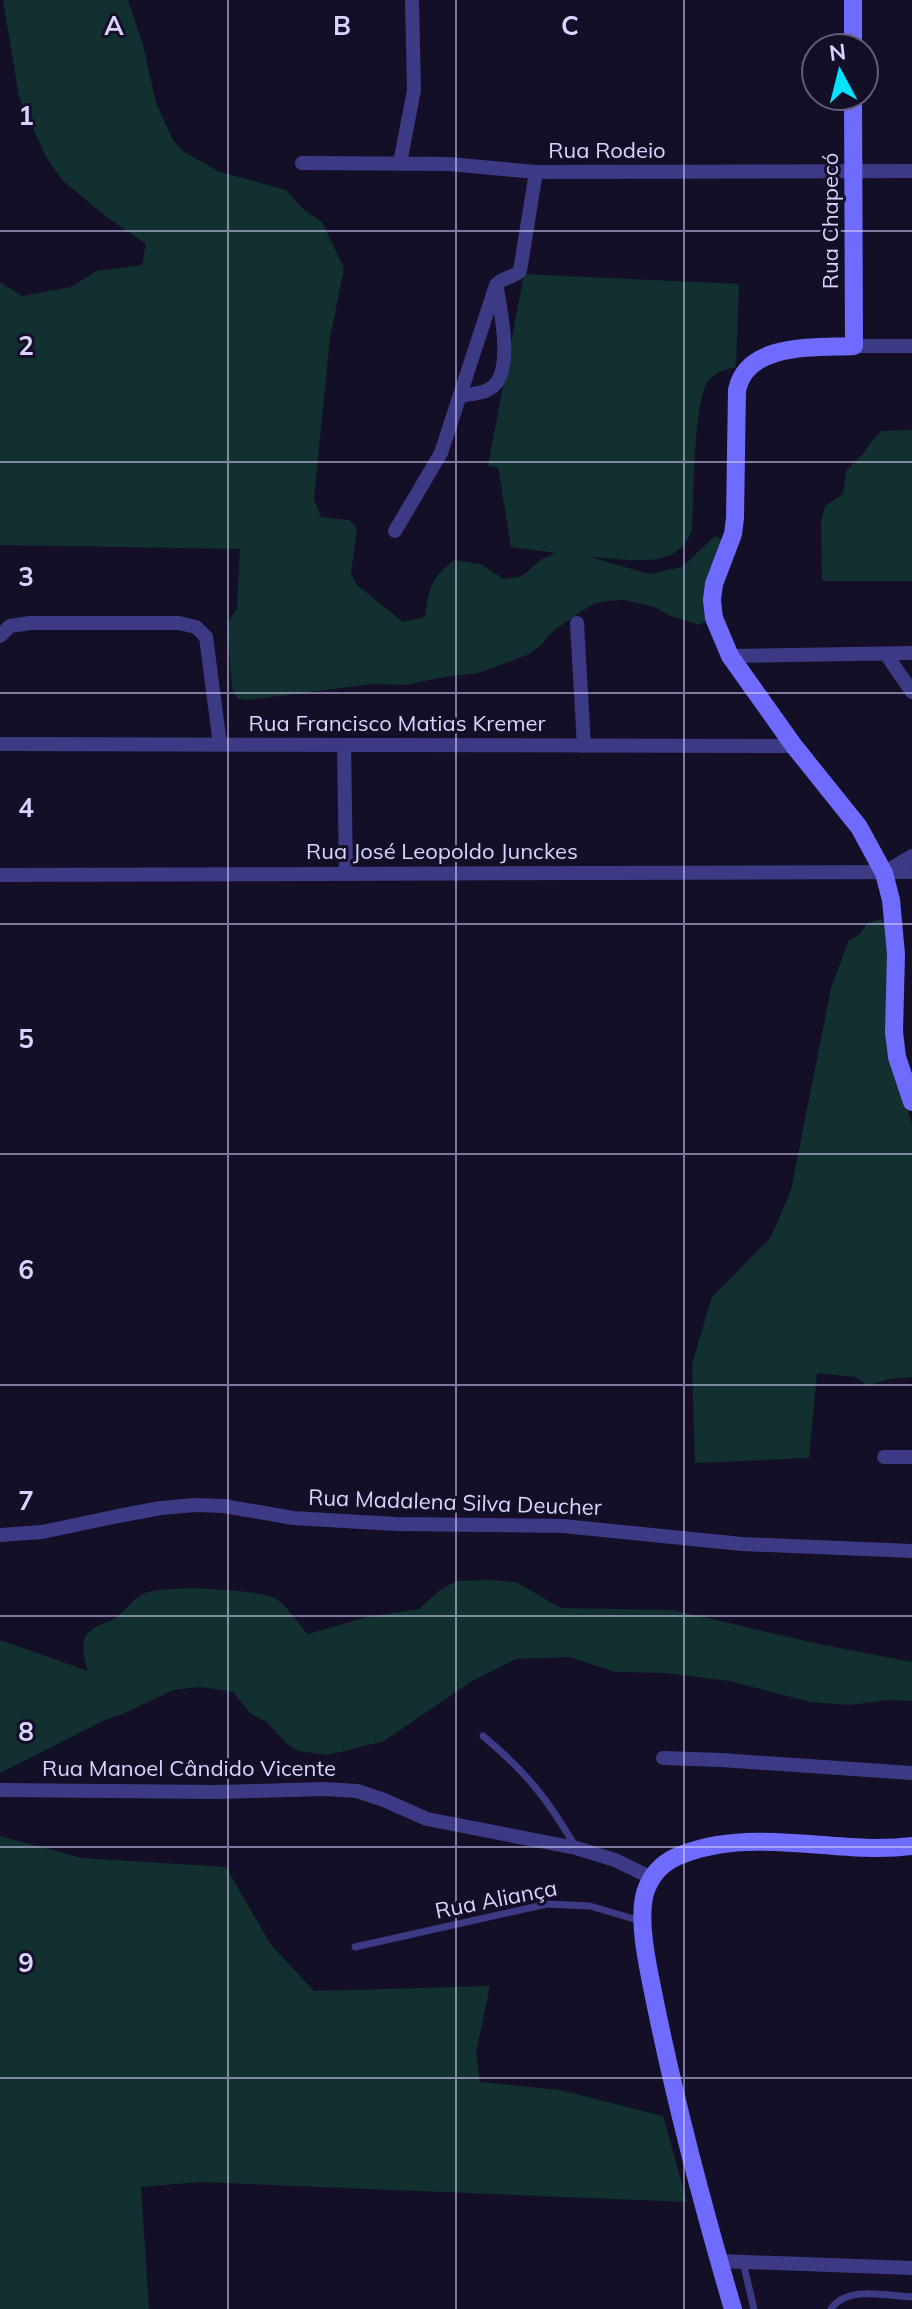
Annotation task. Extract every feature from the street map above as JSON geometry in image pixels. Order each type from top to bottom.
[{"type":"street","points":[[400,163],[414,90],[412,0]]},
{"type":"street","points":[[853,0],[853,32]]},
{"type":"street","name":"Rua Chapecó","points":[[853,112],[854,346]]},
{"type":"street","name":"Rua Rodeio","points":[[302,163],[449,164],[536,172],[912,171]]},
{"type":"street","points":[[395,531],[441,453],[496,285],[520,271],[536,172]]},
{"type":"street","points":[[460,396],[492,388],[499,379],[504,337],[496,285]]},
{"type":"street","points":[[912,346],[817,348],[774,354],[745,370],[737,390],[733,534],[714,584],[712,600],[717,628],[730,656],[794,746],[859,827],[884,873],[891,900],[896,954],[894,1032],[897,1057],[912,1102]]},
{"type":"street","points":[[0,636],[10,626],[30,623],[179,623],[196,627],[206,637],[220,744]]},
{"type":"street","points":[[577,623],[584,746]]},
{"type":"street","points":[[730,656],[912,653]]},
{"type":"street","points":[[886,654],[912,692]]},
{"type":"street","name":"Rua Francisco Matias Kremer","points":[[0,744],[794,746]]},
{"type":"street","points":[[344,745],[346,873]]},
{"type":"street","points":[[884,873],[912,856]]},
{"type":"street","name":"Rua José Leopoldo Junckes","points":[[0,875],[912,872]]},
{"type":"street","points":[[884,1457],[912,1457]]},
{"type":"street","name":"Rua Madalena Silva Deucher","points":[[0,1535],[42,1532],[118,1516],[195,1505],[224,1506],[308,1519],[396,1524],[563,1526],[742,1544],[912,1551]]},
{"type":"street","points":[[663,1758],[912,1773]]},
{"type":"street","name":"Rua Manoel Cândido Vicente","points":[[0,1790],[349,1790],[370,1795],[427,1819],[576,1848],[615,1860],[652,1878]]},
{"type":"street","points":[[733,2309],[670,2071],[643,1922],[645,1893],[664,1864],[696,1851],[733,1844],[782,1842],[868,1849],[912,1846]]},
{"type":"street","points":[[719,2261],[912,2268]]},
{"type":"lane","points":[[483,1736],[524,1771],[552,1807],[576,1848]]},
{"type":"lane","name":"Rua Aliança","points":[[355,1947],[547,1904],[590,1906],[643,1922]]},
{"type":"lane","points":[[743,2262],[754,2309]]},
{"type":"lane","points":[[831,2309],[845,2296],[855,2294],[912,2297]]},
{"type":"green space","points":[[3,0],[128,0],[143,45],[156,103],[173,140],[184,152],[220,172],[286,190],[304,210],[322,222],[344,268],[330,338],[314,499],[321,517],[349,520],[357,528],[351,573],[357,585],[403,622],[425,617],[432,584],[440,572],[455,560],[480,564],[504,579],[521,577],[542,559],[556,553],[511,547],[498,467],[488,466],[524,274],[739,284],[736,367],[715,375],[704,390],[697,428],[692,530],[685,544],[662,558],[648,560],[590,557],[649,574],[682,567],[715,536],[723,540],[706,621],[699,625],[654,607],[624,600],[595,603],[553,631],[527,655],[478,673],[406,685],[372,684],[238,699],[232,688],[227,623],[237,609],[240,549],[0,545],[0,282],[22,296],[71,287],[97,271],[142,265],[146,244],[63,181],[46,157],[19,97]]},
{"type":"green space","points":[[912,430],[912,581],[822,581],[821,522],[825,506],[843,494],[846,471],[881,431]]},
{"type":"green space","points":[[881,919],[886,924],[890,1058],[912,1124],[912,1377],[889,1379],[868,1386],[855,1377],[817,1373],[809,1458],[695,1463],[692,1364],[712,1297],[771,1237],[791,1190],[831,988],[849,940],[858,936],[868,923]]},
{"type":"green space","points":[[456,1581],[516,1582],[561,1608],[673,1610],[912,1662],[912,1701],[888,1700],[850,1705],[810,1702],[729,1681],[666,1673],[615,1672],[569,1657],[516,1659],[472,1681],[384,1741],[327,1755],[298,1751],[286,1743],[267,1722],[251,1714],[233,1692],[200,1687],[173,1690],[0,1773],[0,1640],[88,1671],[83,1651],[86,1635],[117,1617],[145,1593],[207,1589],[269,1596],[286,1607],[308,1634],[367,1617],[419,1609],[440,1590]]},
{"type":"green space","points":[[0,1836],[82,1858],[226,1867],[271,1945],[314,1991],[490,1986],[476,2052],[480,2082],[560,2090],[663,2116],[687,2202],[200,2182],[141,2187],[149,2309],[0,2309]]}]
